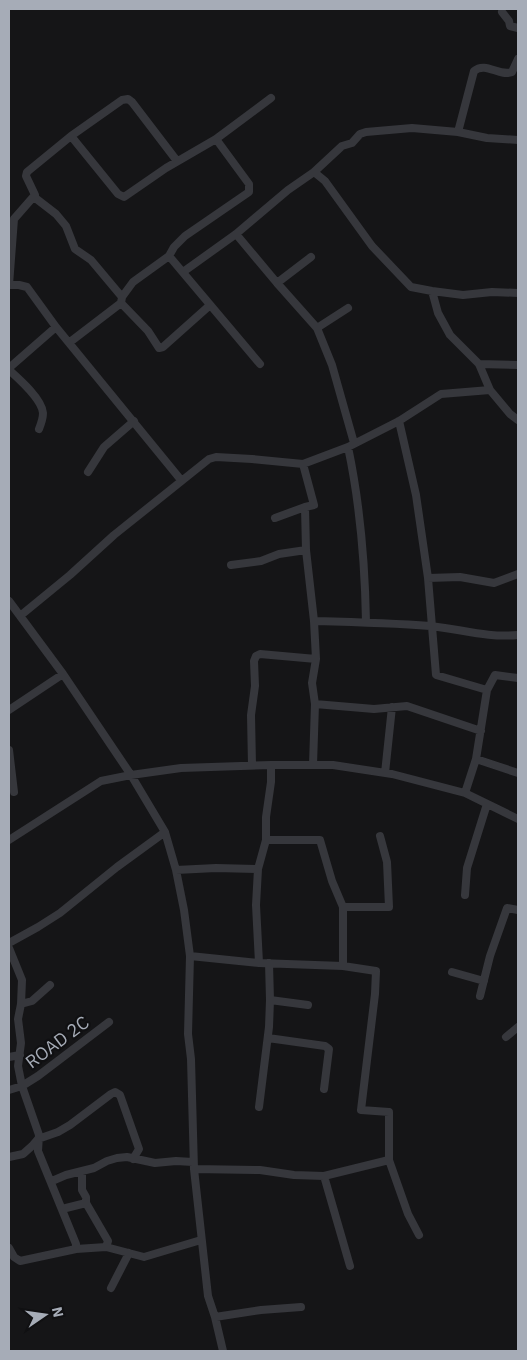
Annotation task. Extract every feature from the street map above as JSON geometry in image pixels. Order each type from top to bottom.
[{"type":"street","points":[[502,12],[510,26],[518,28]]},
{"type":"street","points":[[458,132],[474,71],[477,68],[486,68],[507,74],[512,72],[518,59]]},
{"type":"street","points":[[71,136],[118,194],[124,197],[177,161],[216,139],[271,98]]},
{"type":"street","points":[[177,161],[128,99],[122,100],[71,136],[27,172],[26,176],[34,191],[34,197],[12,218],[9,285],[26,287],[56,327],[182,480]]},
{"type":"street","points":[[183,272],[236,234],[288,190],[314,172],[342,146],[352,143],[360,134],[412,128],[518,140]]},
{"type":"street","points":[[70,342],[121,300],[133,282],[169,256],[174,247],[185,236],[248,192],[248,184],[216,139]]},
{"type":"street","points":[[314,172],[325,181],[372,246],[411,286],[463,295],[492,292],[518,293]]},
{"type":"street","points":[[34,197],[56,214],[66,226],[75,249],[91,260],[159,348],[209,306]]},
{"type":"street","points":[[236,234],[276,283],[317,328],[332,365],[351,445],[366,573],[366,622]]},
{"type":"street","points":[[169,256],[209,306],[260,364]]},
{"type":"street","points":[[276,283],[312,257]]},
{"type":"street","points":[[432,291],[438,312],[450,335],[479,364],[490,390],[510,414],[518,420]]},
{"type":"street","points":[[317,328],[348,308]]},
{"type":"street","points":[[40,429],[43,413],[41,406],[25,384],[9,369],[56,327]]},
{"type":"street","points":[[479,364],[518,365]]},
{"type":"street","points":[[20,616],[70,575],[114,535],[209,459],[303,464],[351,445],[398,421],[441,394],[490,390]]},
{"type":"street","points":[[88,472],[109,441],[134,421]]},
{"type":"street","points":[[398,421],[416,495],[428,578],[436,675],[487,690]]},
{"type":"street","points":[[275,518],[314,504],[303,464]]},
{"type":"street","points":[[305,507],[306,550],[316,659],[312,682],[315,704],[313,765]]},
{"type":"street","points":[[231,565],[261,561],[279,554],[306,550]]},
{"type":"street","points":[[428,578],[460,577],[494,583],[518,574]]},
{"type":"street","points":[[9,604],[63,674],[131,774],[165,832],[176,870],[190,956],[188,1034],[191,1059],[193,1166],[208,1296],[223,1351]]},
{"type":"street","points":[[314,621],[432,626],[498,637],[518,635]]},
{"type":"street","points":[[252,766],[251,714],[255,686],[254,661],[256,656],[260,654],[316,659]]},
{"type":"street","points":[[9,710],[63,674]]},
{"type":"street","points":[[465,793],[476,759],[487,690],[495,674],[518,678]]},
{"type":"street","points":[[315,704],[374,709],[407,706],[481,731]]},
{"type":"street","points":[[385,773],[392,707]]},
{"type":"street","points":[[9,750],[14,792]]},
{"type":"street","points":[[476,759],[518,773]]},
{"type":"street","points":[[259,963],[256,905],[258,869],[266,840],[266,817],[271,782],[271,765]]},
{"type":"street","points":[[9,840],[101,782],[131,774],[181,768],[333,765],[385,773],[465,793],[518,819]]},
{"type":"street","points":[[464,895],[467,868],[487,804]]},
{"type":"street","points":[[9,942],[60,913],[117,866],[165,832]]},
{"type":"street","points":[[343,907],[389,907],[387,862],[380,836]]},
{"type":"street","points":[[266,840],[320,840],[332,881],[343,907],[343,966]]},
{"type":"street","points":[[176,870],[216,868],[258,869]]},
{"type":"street","points":[[480,996],[490,956],[507,908],[518,910]]},
{"type":"street","points":[[9,948],[22,980],[18,1019],[21,1043],[18,1066],[22,1086],[39,1135],[38,1151],[52,1181],[76,1244],[76,1249]]},
{"type":"street","points":[[190,956],[259,963],[343,966],[376,971],[361,1110],[389,1112],[389,1160],[408,1214],[419,1235]]},
{"type":"street","points":[[259,1107],[268,1038],[269,963]]},
{"type":"street","points":[[452,972],[484,981]]},
{"type":"street","points":[[21,1004],[32,1000],[50,985]]},
{"type":"street","points":[[270,1000],[308,1005]]},
{"type":"street","name":"ROAD 2C","points":[[9,1090],[22,1086],[109,1022]]},
{"type":"street","points":[[506,1037],[518,1027]]},
{"type":"street","points":[[268,1038],[325,1046],[329,1049],[324,1089]]},
{"type":"street","points":[[9,1057],[20,1055]]},
{"type":"street","points":[[9,1157],[23,1154],[38,1139],[58,1132],[110,1094],[118,1093],[139,1149],[133,1159]]},
{"type":"street","points":[[52,1181],[98,1167],[111,1159],[127,1157],[155,1163],[176,1161],[193,1166],[260,1170],[294,1176],[324,1176],[389,1160]]},
{"type":"street","points":[[82,1171],[82,1190],[86,1197],[86,1202],[108,1241],[106,1247]]},
{"type":"street","points":[[324,1176],[350,1266]]},
{"type":"street","points":[[62,1209],[86,1202]]},
{"type":"street","points":[[9,1248],[20,1261],[76,1249],[106,1247],[129,1254],[144,1256],[201,1240]]},
{"type":"street","points":[[111,1288],[129,1254]]},
{"type":"street","points":[[215,1317],[261,1310],[301,1307]]}]
